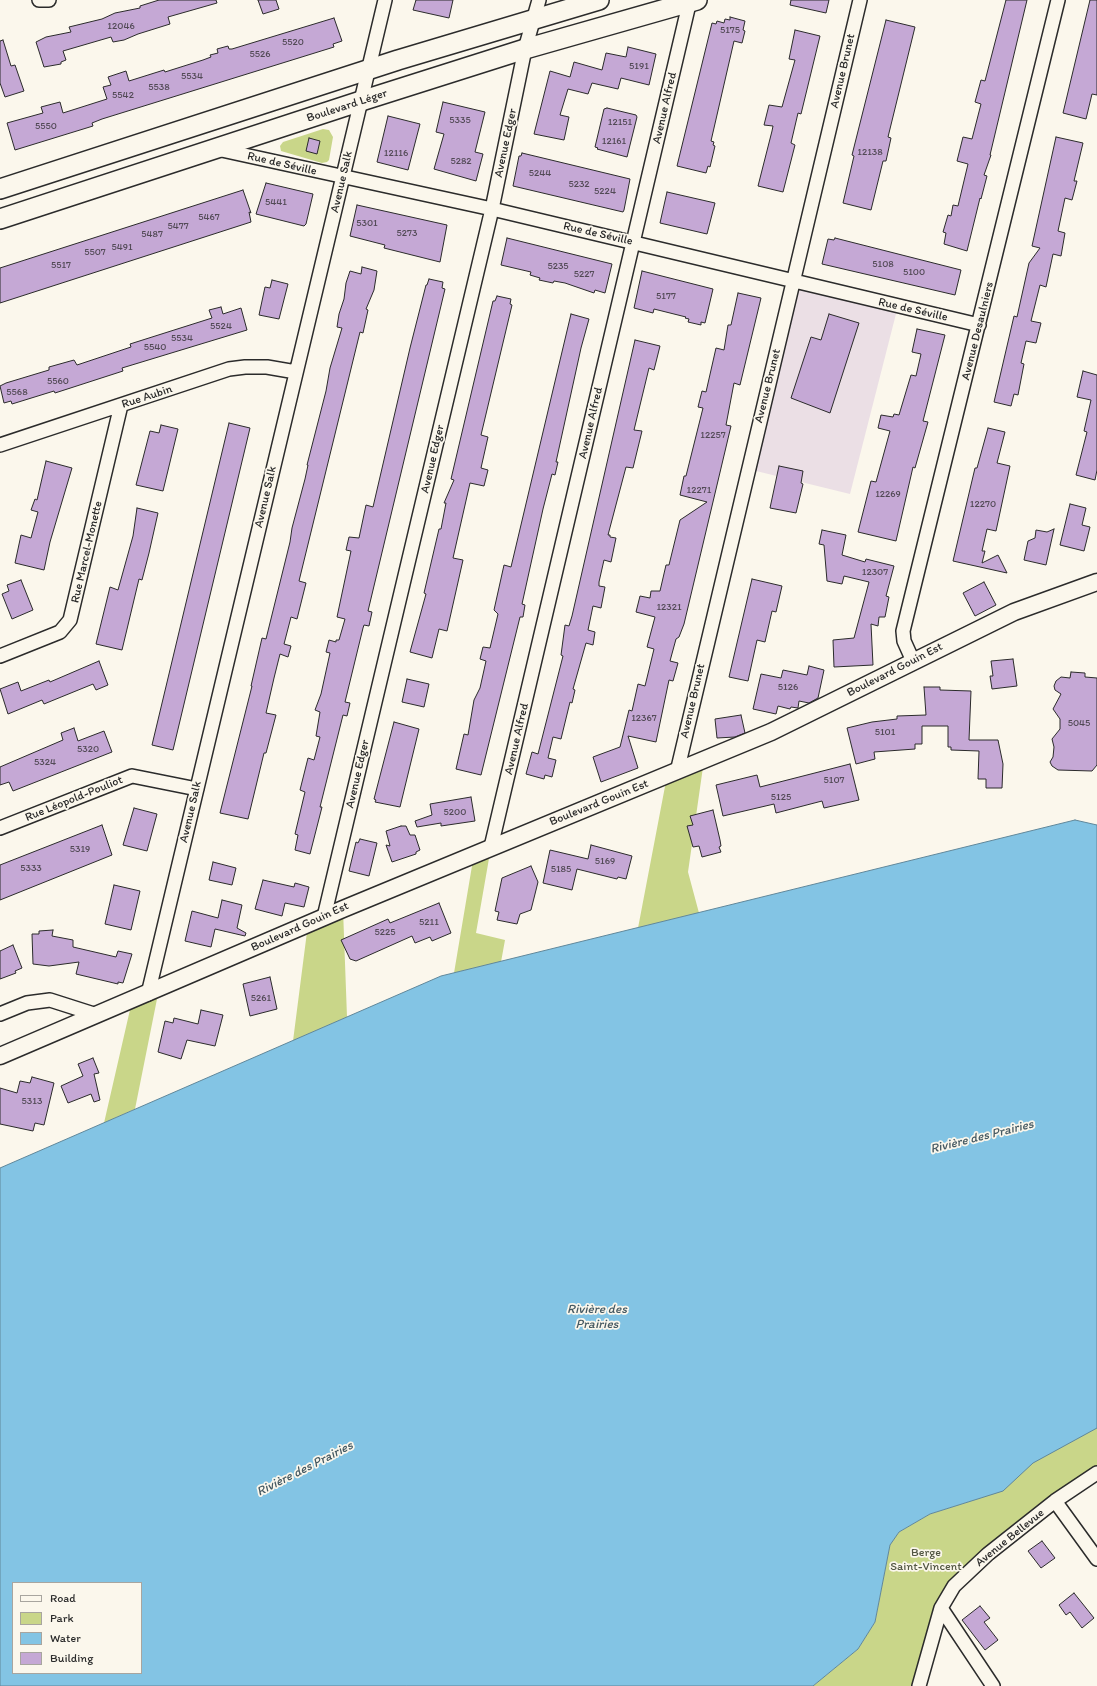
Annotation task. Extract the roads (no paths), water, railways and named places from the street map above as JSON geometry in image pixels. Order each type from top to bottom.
[{"type":"main road","points":[[0,189],[368,71],[537,9],[599,0]]},
{"type":"main road","name":"Boulevard Léger","points":[[1,215],[215,149],[525,49],[692,1]]},
{"type":"street","points":[[39,0],[49,0]]},
{"type":"street","name":"Avenue Salk","points":[[148,994],[385,0]]},
{"type":"street","name":"Avenue Brunet","points":[[676,772],[860,0]]},
{"type":"street","name":"Avenue Desaulniers","points":[[913,661],[904,641],[903,631],[1058,0]]},
{"type":"street","name":"Avenue Alfred","points":[[491,846],[692,1]]},
{"type":"street","name":"Avenue Edger","points":[[324,917],[492,209],[525,49],[537,9]]},
{"type":"street","name":"Rue de Séville","points":[[215,149],[492,209],[979,325]]},
{"type":"street","name":"Rue Aubin","points":[[0,445],[229,369],[267,367],[296,372]]},
{"type":"street","name":"Rue Marcel-Monette","points":[[0,656],[60,632],[70,620],[121,405]]},
{"type":"street","name":"Boulevard Gouin Est","points":[[0,1056],[491,846],[676,772],[771,732],[1014,612],[1097,582]]},
{"type":"street","name":"Rue Léopold-Pouliot","points":[[0,828],[132,776],[197,789]]},
{"type":"street","points":[[0,1014],[27,1003],[50,1000],[97,1015]]},
{"type":"street","name":"Avenue Bellevue","points":[[919,1686],[941,1608],[954,1586],[988,1554],[1055,1502],[1097,1473]]},
{"type":"street","points":[[1055,1502],[1097,1559]]},
{"type":"street","points":[[941,1608],[993,1686]]},
{"type":"water","name":"Rivière des Prairies","points":[[1075,820],[1097,825],[1097,1428],[1033,1463],[1003,1491],[930,1514],[899,1532],[890,1545],[875,1622],[858,1649],[813,1686],[0,1686],[0,1168],[441,976]]},
{"type":"park label","name":"Berge Saint-Vincent","points":[[926,1560]]}]
